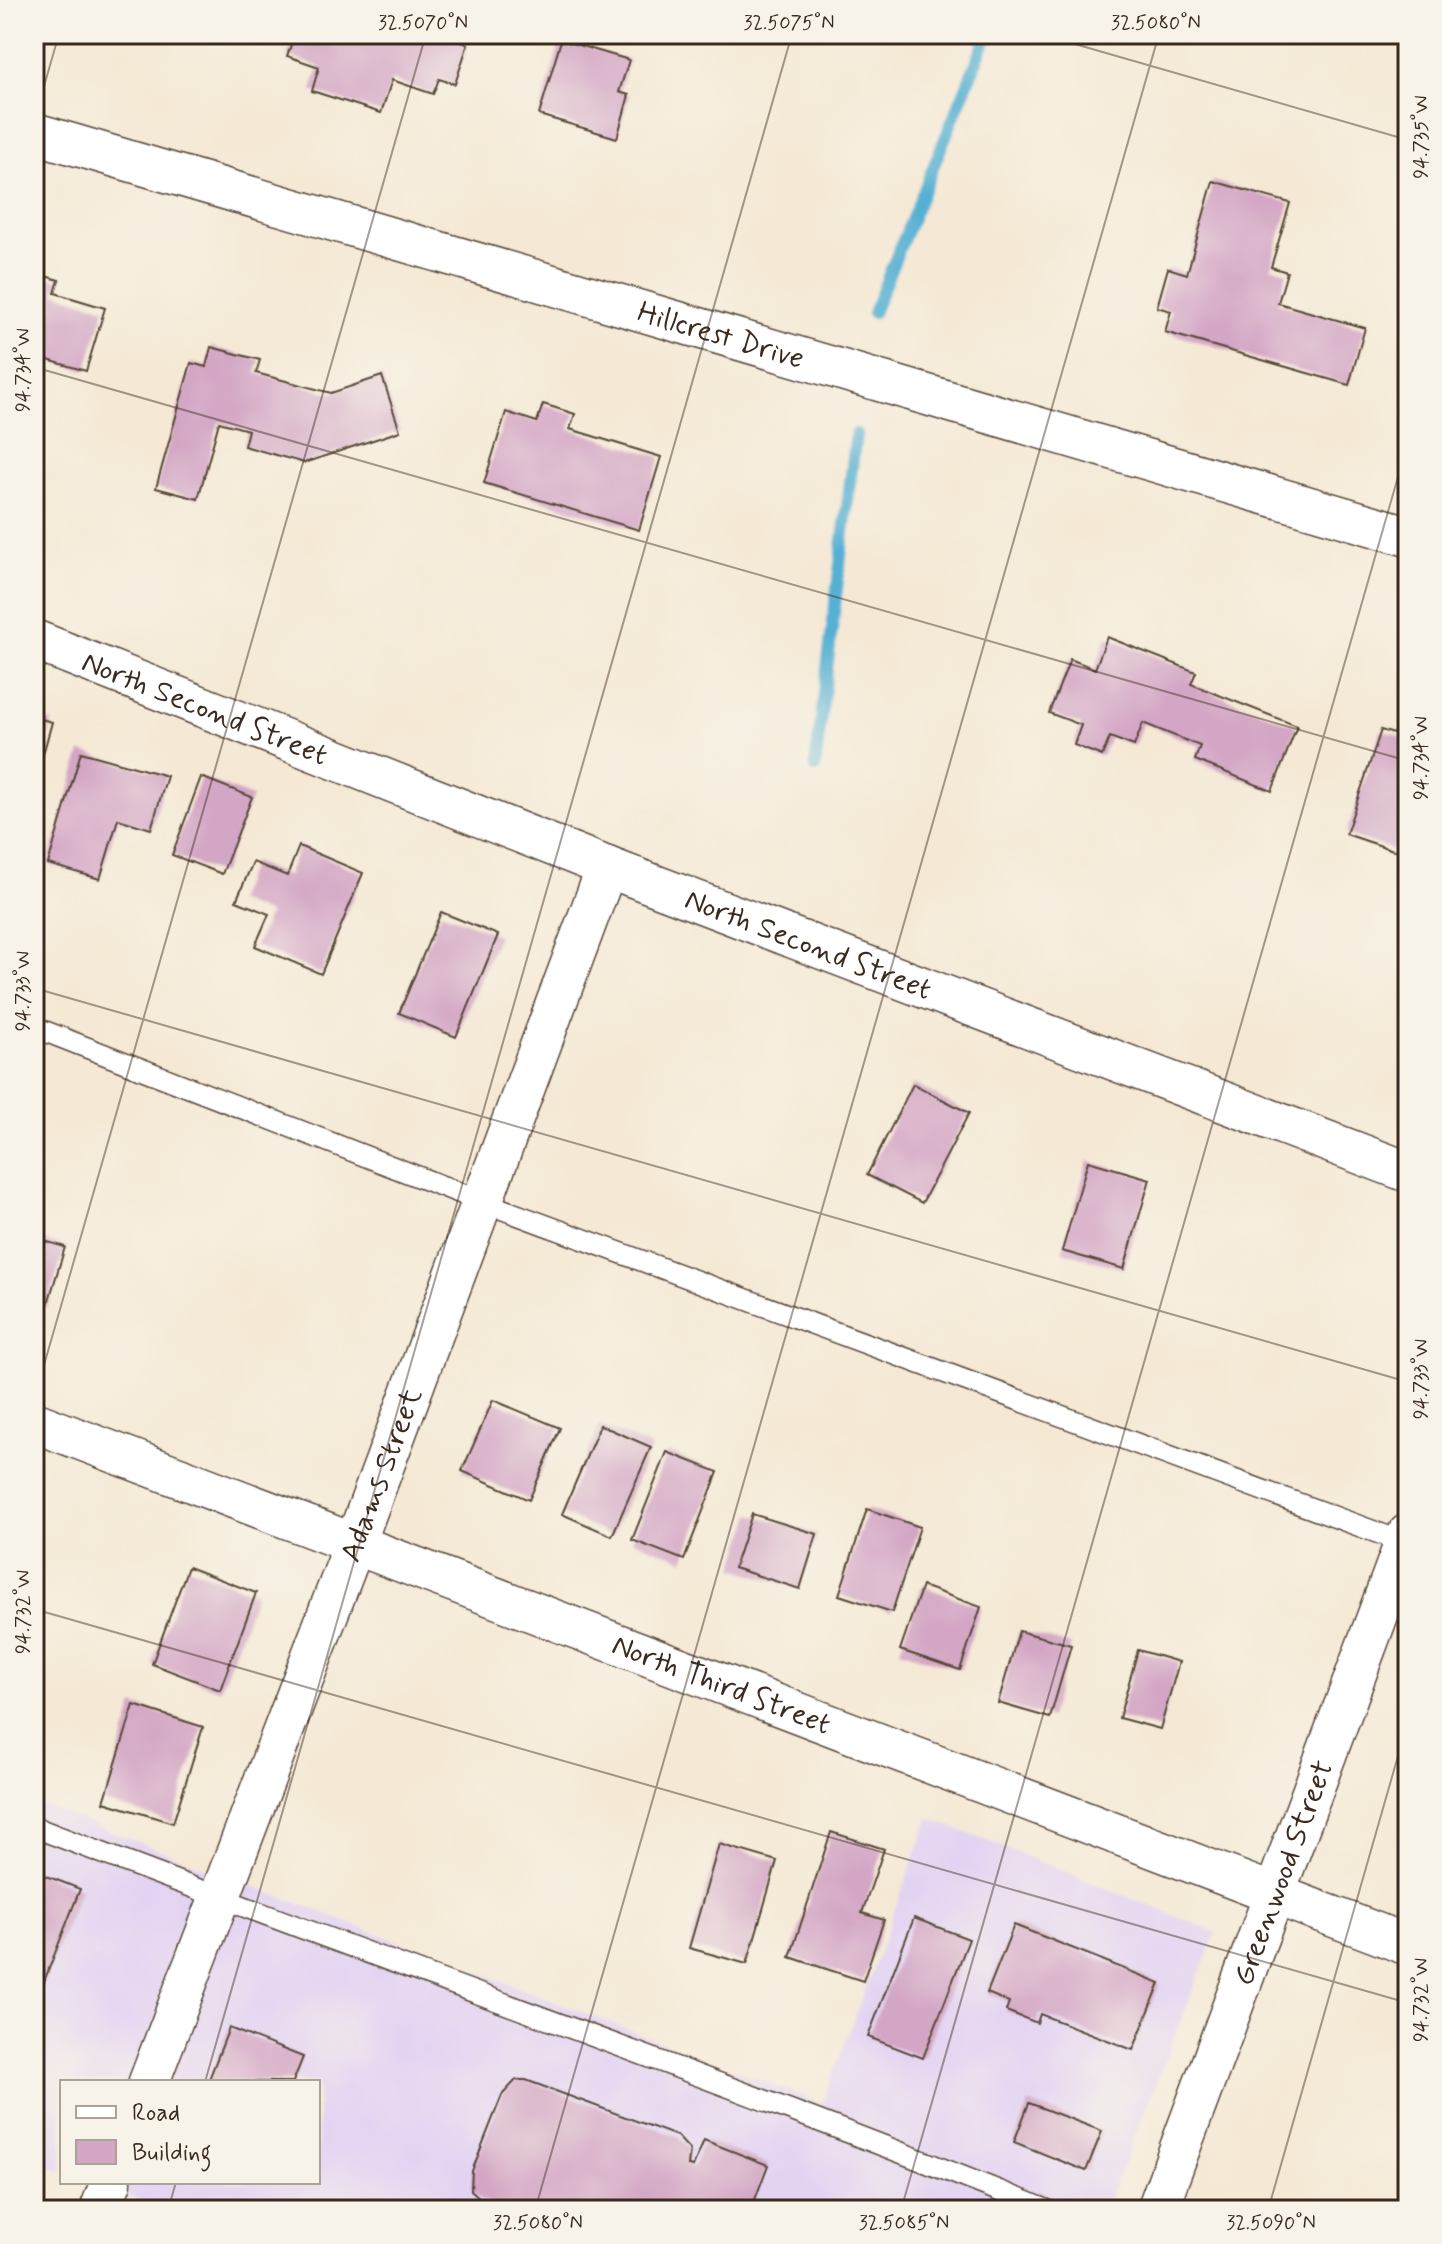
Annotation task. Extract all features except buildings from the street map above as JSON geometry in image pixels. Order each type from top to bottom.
[{"type":"street","name":"Hillcrest Drive","points":[[34,133],[1408,536]]},
{"type":"street","name":"North Second Street","points":[[34,640],[607,867],[1408,1172]]},
{"type":"street","name":"Adams Street","points":[[150,2080],[355,1543],[607,867]]},
{"type":"street","name":"North Third Street","points":[[34,1422],[1408,1945]]},
{"type":"street","name":"Greenwood Street","points":[[1157,2210],[1407,1540]]},
{"type":"street","points":[[100,2210],[110,2184]]},
{"type":"lane","points":[[34,1027],[483,1202],[1407,1540]]},
{"type":"lane","points":[[34,1827],[219,1899],[856,2133],[1047,2210]]},
{"type":"shaded area","points":[[34,1802],[822,2104],[929,1818],[1216,1932],[1105,2210],[166,2210],[95,2184],[320,2184],[320,2080],[60,2080],[60,2171],[34,2161]]},
{"type":"waterway","points":[[873,313],[988,34]]},
{"type":"waterway","points":[[815,767],[856,434]]}]
